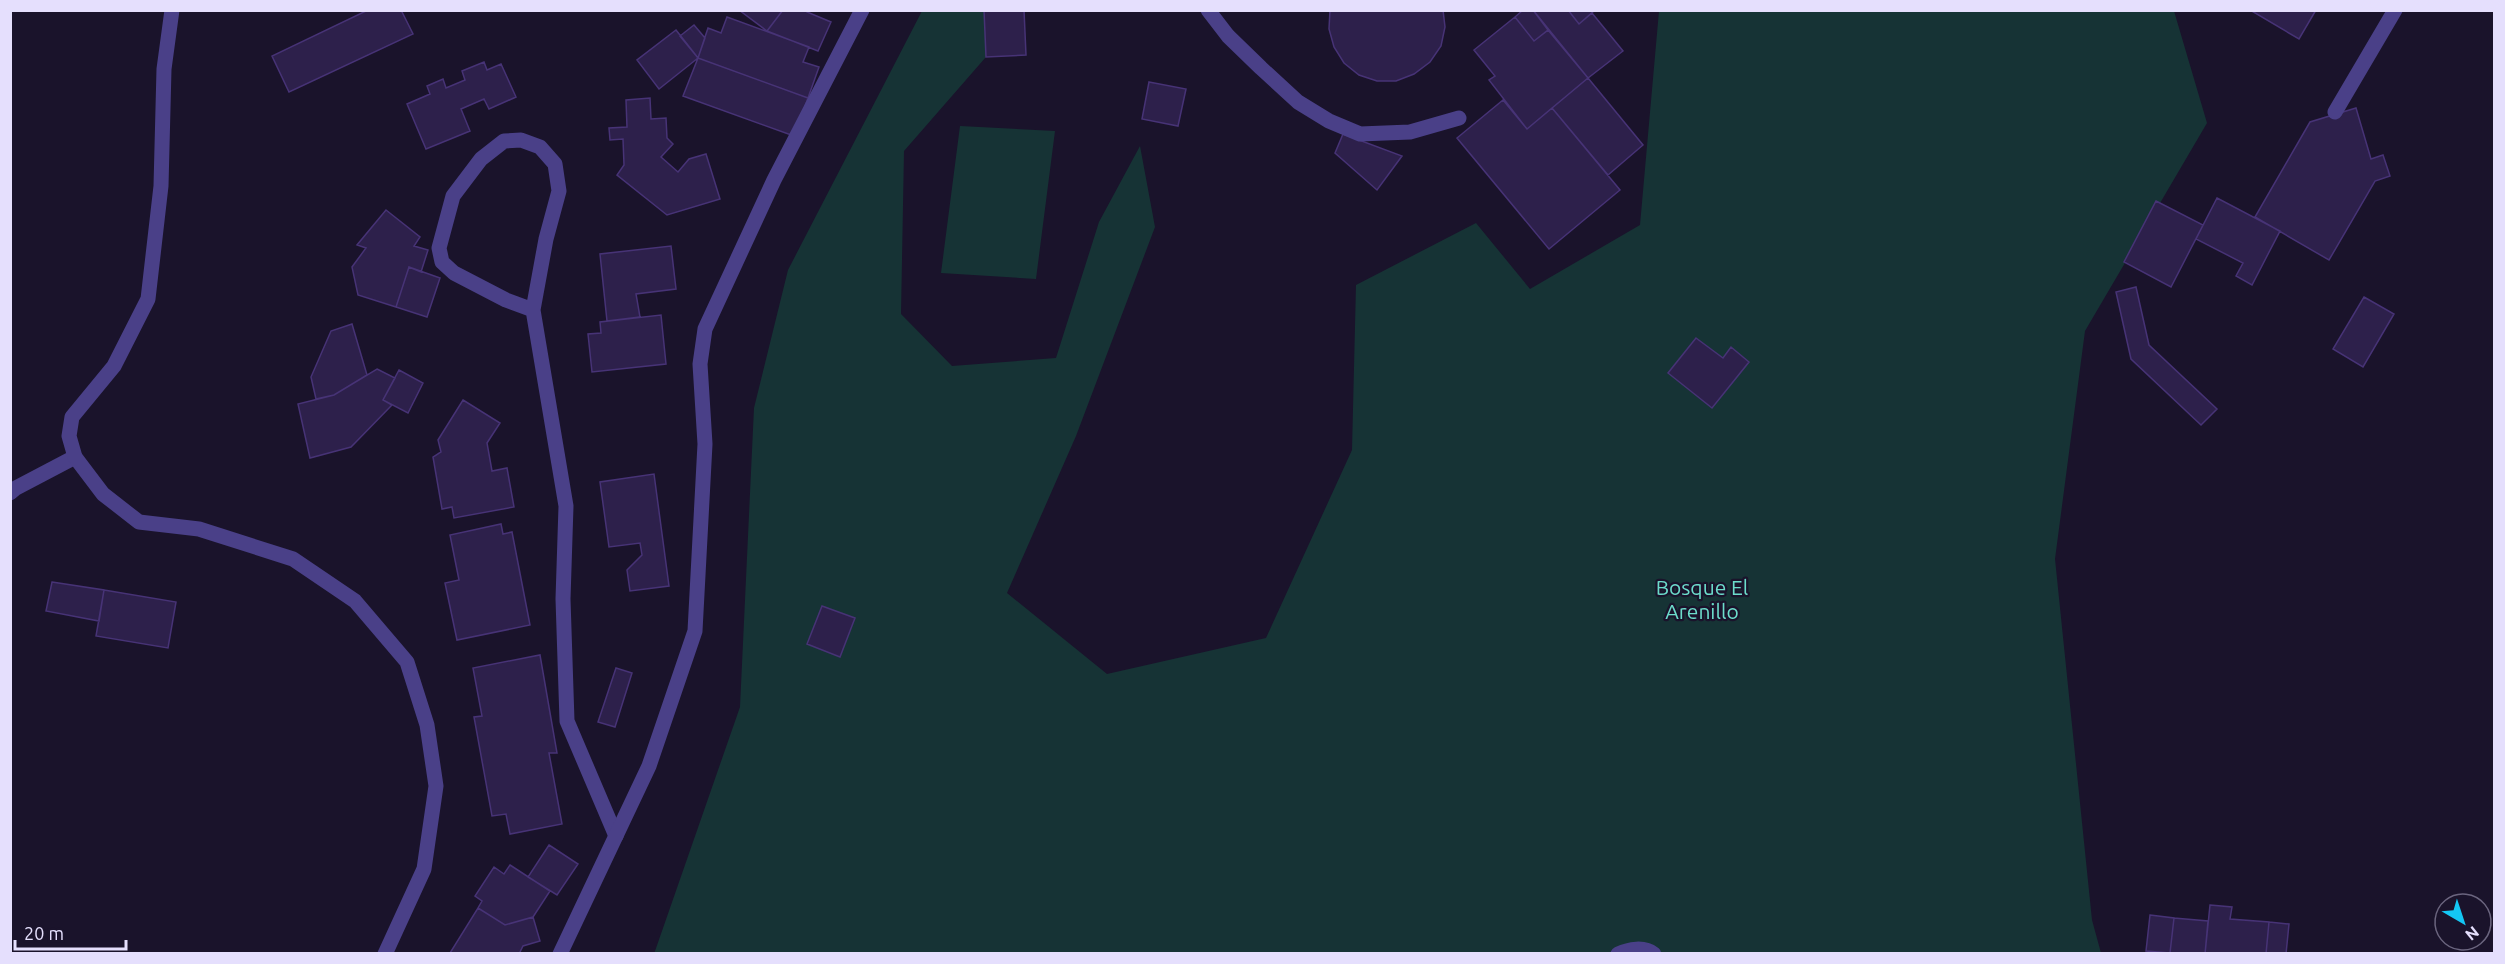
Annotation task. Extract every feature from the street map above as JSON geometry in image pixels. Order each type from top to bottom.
[{"type":"street","points":[[172,10],[164,69],[161,186],[148,299],[114,366],[72,417],[69,436],[75,456],[103,494],[139,522],[199,529],[293,559],[355,601],[407,662],[426,725],[436,786],[424,869],[385,954]]},
{"type":"street","points":[[560,954],[649,766],[695,631],[705,444],[700,364],[705,329],[774,180],[862,10]]},
{"type":"street","points":[[1208,10],[1228,36],[1298,102],[1329,121],[1360,134],[1410,132],[1459,118]]},
{"type":"street","points":[[2335,112],[2395,10]]},
{"type":"street","points":[[533,310],[506,300],[454,273],[442,262],[439,248],[453,196],[481,159],[504,141],[521,140],[540,147],[555,164],[560,191],[546,238],[533,310],[566,507],[563,599],[567,721],[616,836]]},
{"type":"street","points":[[10,493],[75,456]]},
{"type":"street","points":[[1618,954],[1629,949],[1649,950],[1654,954]]},
{"type":"green space","name":"Bosque El Arenillo","points":[[922,11],[1026,11],[904,151],[901,314],[952,366],[1056,358],[1099,222],[1140,146],[1155,227],[1076,436],[1007,593],[1107,674],[1266,638],[1352,450],[1356,285],[1476,223],[1530,289],[1640,225],[1659,11],[2174,11],[2207,123],[2085,331],[2055,559],[2092,920],[2101,953],[654,954],[740,707],[754,408],[788,270]]},
{"type":"green space","points":[[960,126],[1055,131],[1036,279],[941,273]]},
{"type":"building","points":[[368,10],[401,10],[413,34],[289,92],[272,56]]},
{"type":"building","points":[[739,10],[783,10],[767,31]]},
{"type":"building","points":[[783,10],[807,10],[831,22],[818,51],[767,31]]},
{"type":"building","points":[[984,10],[1024,10],[1026,55],[986,57]]},
{"type":"building","points":[[1330,10],[1443,10],[1445,27],[1441,46],[1430,62],[1414,74],[1396,81],[1377,81],[1359,75],[1344,63],[1334,47],[1329,29]]},
{"type":"building","points":[[1523,10],[1533,10],[1548,30],[1534,41],[1515,17]]},
{"type":"building","points":[[1533,10],[1568,10],[1579,24],[1592,13],[1623,51],[1588,78]]},
{"type":"building","points":[[1568,10],[1595,10],[1579,24]]},
{"type":"building","points":[[2250,10],[2316,10],[2299,39]]},
{"type":"building","points":[[727,17],[809,47],[803,62],[819,67],[808,98],[698,58],[708,28],[721,33]]},
{"type":"building","points":[[1515,17],[1534,41],[1548,30],[1588,78],[1527,129],[1489,80],[1495,76],[1474,50]]},
{"type":"building","points":[[694,25],[705,38],[698,58],[680,36]]},
{"type":"building","points":[[676,30],[698,58],[659,89],[637,60]]},
{"type":"building","points":[[698,58],[808,98],[794,136],[683,96]]},
{"type":"building","points":[[484,62],[487,70],[501,64],[516,97],[489,109],[484,99],[461,109],[470,131],[426,149],[407,104],[430,94],[427,86],[443,79],[446,88],[465,80],[462,71]]},
{"type":"building","points":[[1588,78],[1643,145],[1608,175],[1552,108]]},
{"type":"building","points":[[1149,82],[1186,89],[1178,126],[1142,119]]},
{"type":"building","points":[[650,98],[651,119],[666,118],[667,138],[673,144],[661,157],[678,172],[689,159],[706,154],[720,199],[667,215],[617,175],[624,165],[623,139],[610,140],[609,128],[627,127],[626,100]]},
{"type":"building","points":[[1503,100],[1527,129],[1552,108],[1620,190],[1549,249],[1457,138]]},
{"type":"building","points":[[2356,108],[2371,159],[2383,155],[2390,176],[2375,181],[2329,260],[2255,217],[2310,122]]},
{"type":"building","points":[[1343,134],[1402,156],[1377,190],[1335,153]]},
{"type":"building","points":[[2217,198],[2280,231],[2252,285],[2236,276],[2243,263],[2196,239]]},
{"type":"building","points":[[2156,201],[2203,225],[2171,287],[2124,262]]},
{"type":"building","points":[[386,210],[420,237],[414,246],[428,250],[421,272],[409,267],[396,307],[358,295],[352,267],[366,248],[357,245]]},
{"type":"building","points":[[671,246],[676,289],[636,294],[640,317],[607,321],[600,254]]},
{"type":"building","points":[[409,267],[440,278],[427,317],[396,307]]},
{"type":"building","points":[[2136,287],[2149,345],[2217,409],[2201,425],[2131,359],[2116,292]]},
{"type":"building","points":[[2364,297],[2394,314],[2363,367],[2333,349]]},
{"type":"building","points":[[661,315],[666,364],[592,372],[588,334],[601,333],[600,322]]},
{"type":"building","points":[[352,324],[367,375],[334,395],[316,399],[311,377],[331,331]]},
{"type":"building","points":[[1696,338],[1723,358],[1731,347],[1749,362],[1712,408],[1668,373]]},
{"type":"building","points":[[377,369],[395,378],[383,400],[392,405],[351,447],[310,458],[298,404],[334,395]]},
{"type":"building","points":[[399,370],[423,383],[408,413],[383,400]]},
{"type":"building","points":[[463,400],[500,423],[487,443],[492,471],[507,468],[514,507],[454,518],[452,507],[442,509],[433,457],[441,452],[438,440]]},
{"type":"building","points":[[654,474],[669,586],[630,591],[627,570],[642,555],[640,543],[609,547],[600,482]]},
{"type":"building","points":[[501,524],[503,534],[512,532],[530,625],[457,640],[445,583],[459,580],[450,535]]},
{"type":"building","points":[[52,582],[104,590],[99,621],[46,611]]},
{"type":"building","points":[[104,590],[176,602],[168,648],[96,636]]},
{"type":"building","points":[[822,606],[855,618],[840,657],[807,644]]},
{"type":"building","points":[[540,655],[557,753],[549,753],[562,824],[510,834],[506,814],[492,816],[474,717],[482,716],[473,668]]},
{"type":"building","points":[[616,668],[632,673],[615,727],[598,722]]},
{"type":"building","points":[[549,845],[578,864],[557,895],[528,877]]},
{"type":"building","points":[[510,865],[550,891],[533,917],[505,925],[478,908],[482,901],[475,896],[494,867],[504,874]]},
{"type":"building","points":[[2210,905],[2232,907],[2230,919],[2269,922],[2266,954],[2205,954]]},
{"type":"building","points":[[478,908],[505,925],[533,917],[540,941],[523,946],[519,954],[450,953]]},
{"type":"building","points":[[2150,915],[2174,918],[2170,953],[2146,951]]},
{"type":"building","points":[[2174,918],[2208,921],[2205,954],[2170,953]]},
{"type":"building","points":[[2269,922],[2289,924],[2286,954],[2266,954]]}]
